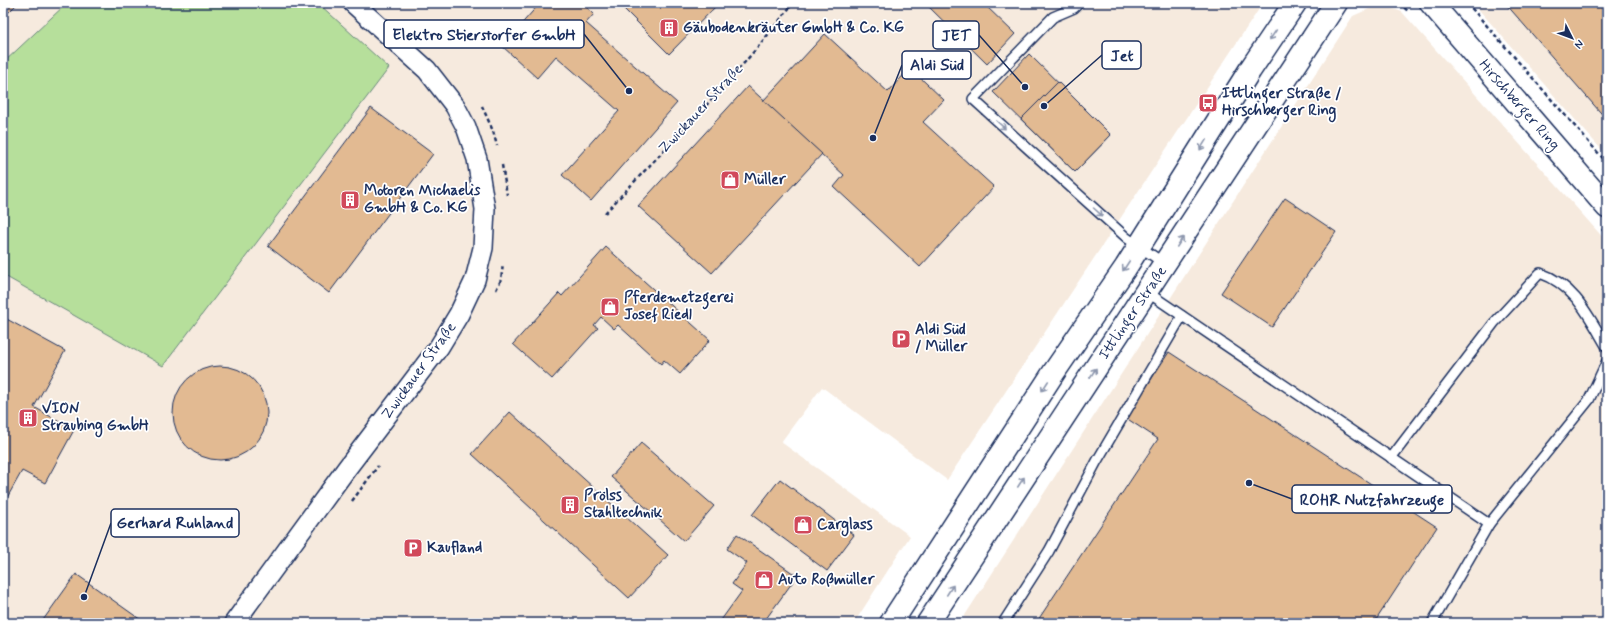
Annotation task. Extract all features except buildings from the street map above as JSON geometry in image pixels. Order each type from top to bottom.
[{"type":"street","name":"Zwickauer Straße","points":[[234,623],[347,468],[439,347],[460,314],[475,280],[483,248],[485,209],[477,159],[466,127],[455,106],[427,70],[353,3]]},
{"type":"street","points":[[891,623],[1295,3]]},
{"type":"street","name":"Ittlinger Straße","points":[[928,623],[1336,3]]},
{"type":"street","name":"Hirschberger Ring","points":[[1431,3],[1607,207]]},
{"type":"lane","points":[[1079,3],[1074,8],[1053,17],[972,99],[1122,234],[1165,264]]},
{"type":"lane","points":[[1391,458],[1494,323],[1540,273],[1554,278],[1579,301],[1607,347]]},
{"type":"lane","points":[[1146,292],[1489,524]]},
{"type":"lane","points":[[1003,623],[1049,551],[1097,460],[1182,316]]},
{"type":"lane","points":[[1432,623],[1489,524],[1589,400],[1607,361]]},
{"type":"path","name":"Zwickauer Straße","points":[[605,213],[713,98],[793,3]]},
{"type":"path","points":[[1467,3],[1607,163]]},
{"type":"path","points":[[478,100],[493,131],[499,153]]},
{"type":"path","points":[[501,160],[507,202]]},
{"type":"path","points":[[494,294],[501,280],[504,256]]},
{"type":"path","points":[[348,506],[380,463]]},
{"type":"shaded area","points":[[3,3],[1263,3],[947,480],[822,387],[781,442],[910,536],[854,623],[3,623]]},
{"type":"shaded area","points":[[1473,3],[1607,3],[1607,156]]},
{"type":"shaded area","points":[[1380,4],[1402,12],[1607,242],[1607,563],[1601,569],[1607,574],[1607,623],[960,623],[1353,16]]},
{"type":"green space","points":[[67,3],[318,3],[389,68],[163,366],[3,275],[3,63]]},
{"type":"place","name":"Gäubodenkräuter GmbH & Co. KG","points":[[669,28]]},
{"type":"place","name":"JET","points":[[1025,87]]},
{"type":"place","name":"Elektro Stierstorfer GmbH","points":[[629,91]]},
{"type":"place","name":"Ittlinger Straße / Hirschberger Ring","points":[[1208,103]]},
{"type":"place","name":"Jet","points":[[1044,106]]},
{"type":"place","name":"Aldi Süd","points":[[873,138]]},
{"type":"place","name":"Müller","points":[[730,180]]},
{"type":"place","name":"Motoren Michaelis GmbH & Co. KG","points":[[350,200]]},
{"type":"place","name":"Pferdemetzgerei Josef Riedl","points":[[610,307]]},
{"type":"place","name":"Aldi Süd / Müller","points":[[901,339]]},
{"type":"place","name":"VION Straubing GmbH","points":[[28,418]]},
{"type":"place","name":"ROHR Nutzfahrzeuge","points":[[1249,483]]},
{"type":"place","name":"Prölss Stahltechnik","points":[[570,505]]},
{"type":"place","name":"Carglass","points":[[803,525]]},
{"type":"place","name":"Kaufland","points":[[413,548]]},
{"type":"place","name":"Auto Roßmüller","points":[[764,580]]},
{"type":"place","name":"Gerhard Ruhland","points":[[84,597]]}]
